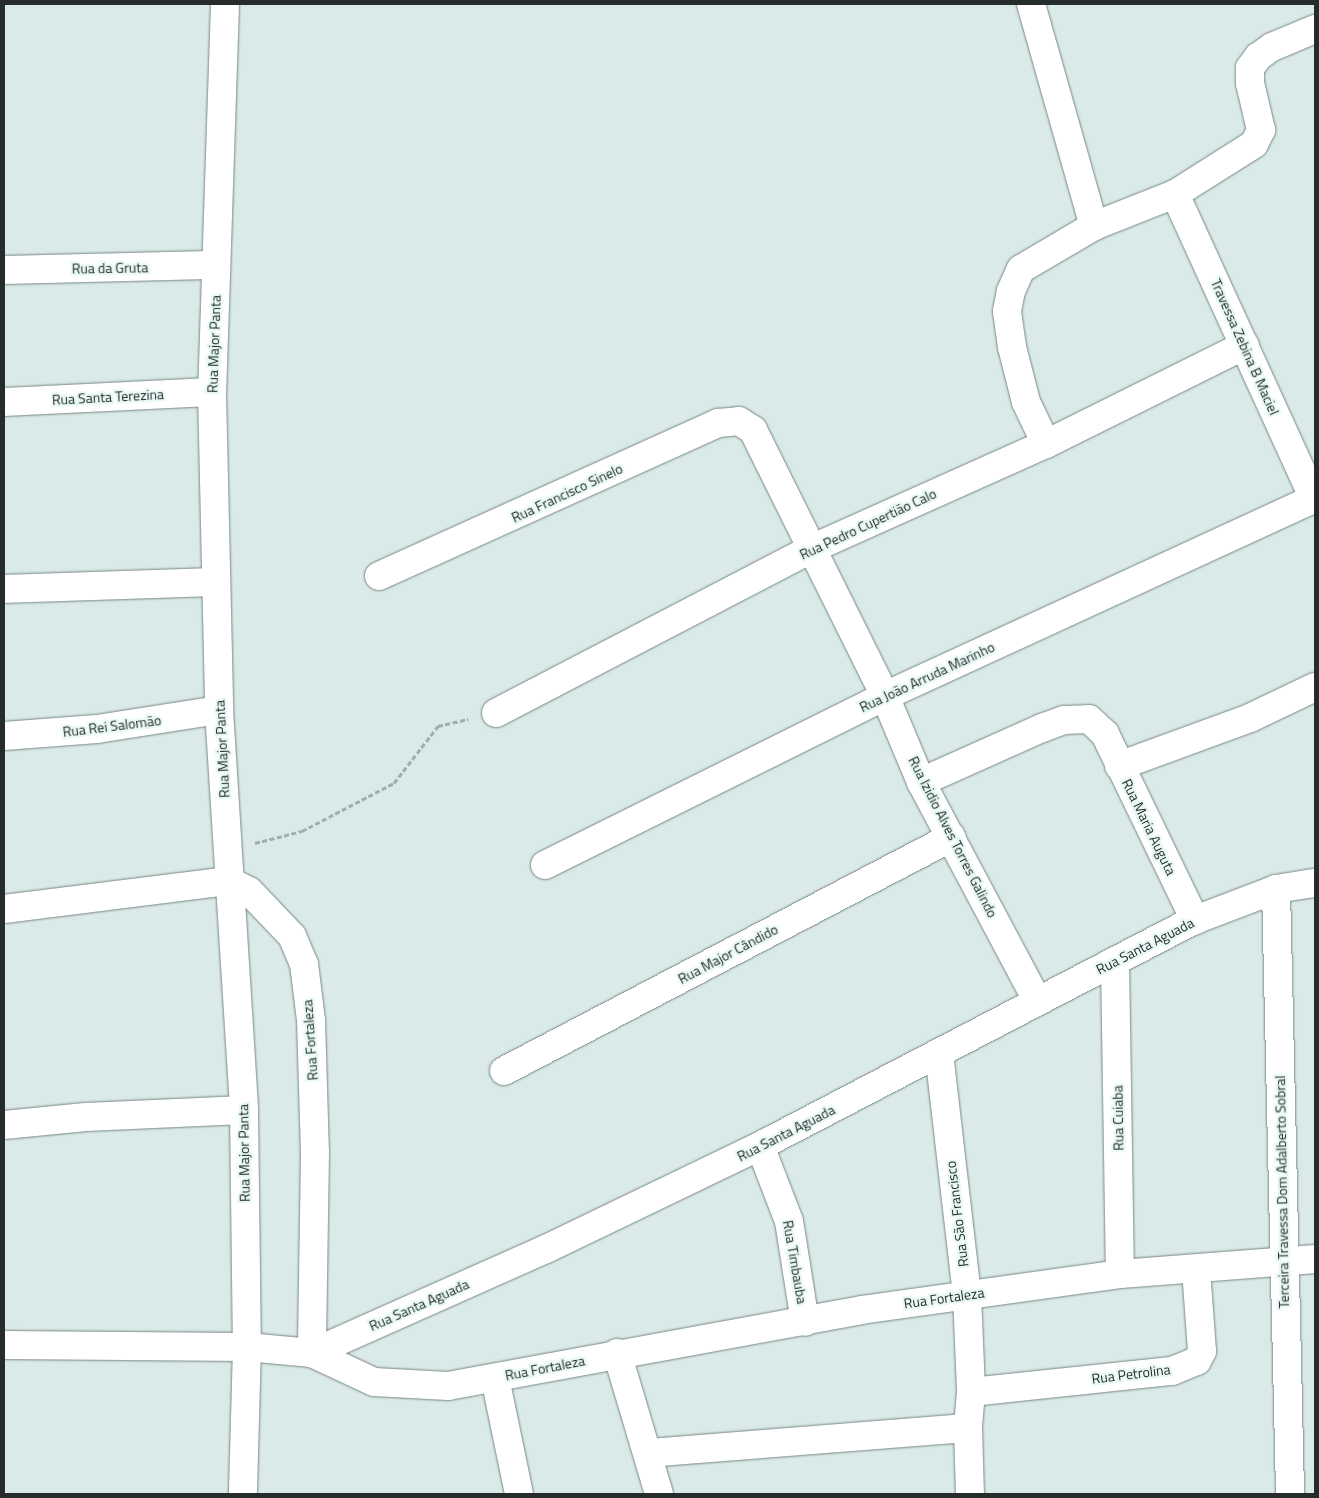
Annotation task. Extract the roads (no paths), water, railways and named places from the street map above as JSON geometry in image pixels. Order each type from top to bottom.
[{"type":"street","name":"Rua Major Panta","points":[[225,4],[212,392],[219,710],[244,1110],[247,1347],[243,1494]]},
{"type":"street","points":[[1031,4],[1094,226]]},
{"type":"street","points":[[1046,444],[1026,402],[1012,347],[1007,311],[1011,291],[1021,269],[1094,226],[1175,194],[1254,144],[1261,130],[1250,83],[1250,68],[1258,57],[1272,47],[1315,29]]},
{"type":"street","name":"Travessa Zebina B Maciel","points":[[1175,194],[1315,500]]},
{"type":"street","name":"Rua da Gruta","points":[[4,270],[216,265]]},
{"type":"street","name":"Rua Pedro Cupertião Calo","points":[[496,713],[811,549],[1046,444],[1245,345]]},
{"type":"street","name":"Rua Santa Terezina","points":[[4,402],[212,392]]},
{"type":"street","name":"Rua Francisco Sinelo","points":[[379,576],[718,424],[739,421],[754,430]]},
{"type":"street","name":"Rua Izidio Alves Torres Galindo","points":[[754,430],[885,696],[922,782],[1037,1000]]},
{"type":"street","name":"Rua João Arruda Marinho","points":[[545,865],[885,696],[1315,500]]},
{"type":"street","points":[[4,589],[216,582]]},
{"type":"street","points":[[1119,766],[1250,718],[1315,687]]},
{"type":"street","name":"Rua Rei Salomão","points":[[4,736],[97,729],[219,710]]},
{"type":"street","name":"Rua Maria Auguta","points":[[922,782],[1064,720],[1088,719],[1105,734],[1195,920]]},
{"type":"street","name":"Rua Major Cândido","points":[[504,1071],[952,837]]},
{"type":"street","points":[[4,909],[229,882]]},
{"type":"street","name":"Rua Fortaleza","points":[[229,882],[249,892],[292,936],[304,964],[311,1020],[315,1152],[312,1353],[374,1382],[448,1386],[617,1353],[805,1322],[861,1310],[1120,1274],[1315,1259]]},
{"type":"street","name":"Rua Santa Aguada","points":[[4,1345],[247,1347],[312,1353],[546,1249],[760,1146],[1037,1000],[1195,920],[1276,889],[1315,883]]},
{"type":"street","name":"Terceira Travessa Dom Adalberto Sobral","points":[[1276,889],[1283,1261],[1290,1494]]},
{"type":"street","name":"Rua Cuiaba","points":[[1115,961],[1120,1274]]},
{"type":"street","name":"Rua São Francisco","points":[[939,1053],[966,1295],[971,1392],[968,1428],[970,1494]]},
{"type":"street","points":[[4,1125],[86,1117],[244,1110]]},
{"type":"street","name":"Rua Timbauba","points":[[760,1146],[789,1221],[805,1322]]},
{"type":"street","name":"Rua Petrolina","points":[[971,1392],[1172,1371],[1198,1361],[1202,1351],[1196,1269]]},
{"type":"street","points":[[617,1353],[659,1494]]},
{"type":"street","points":[[495,1378],[519,1494]]},
{"type":"street","points":[[648,1453],[968,1428]]}]
